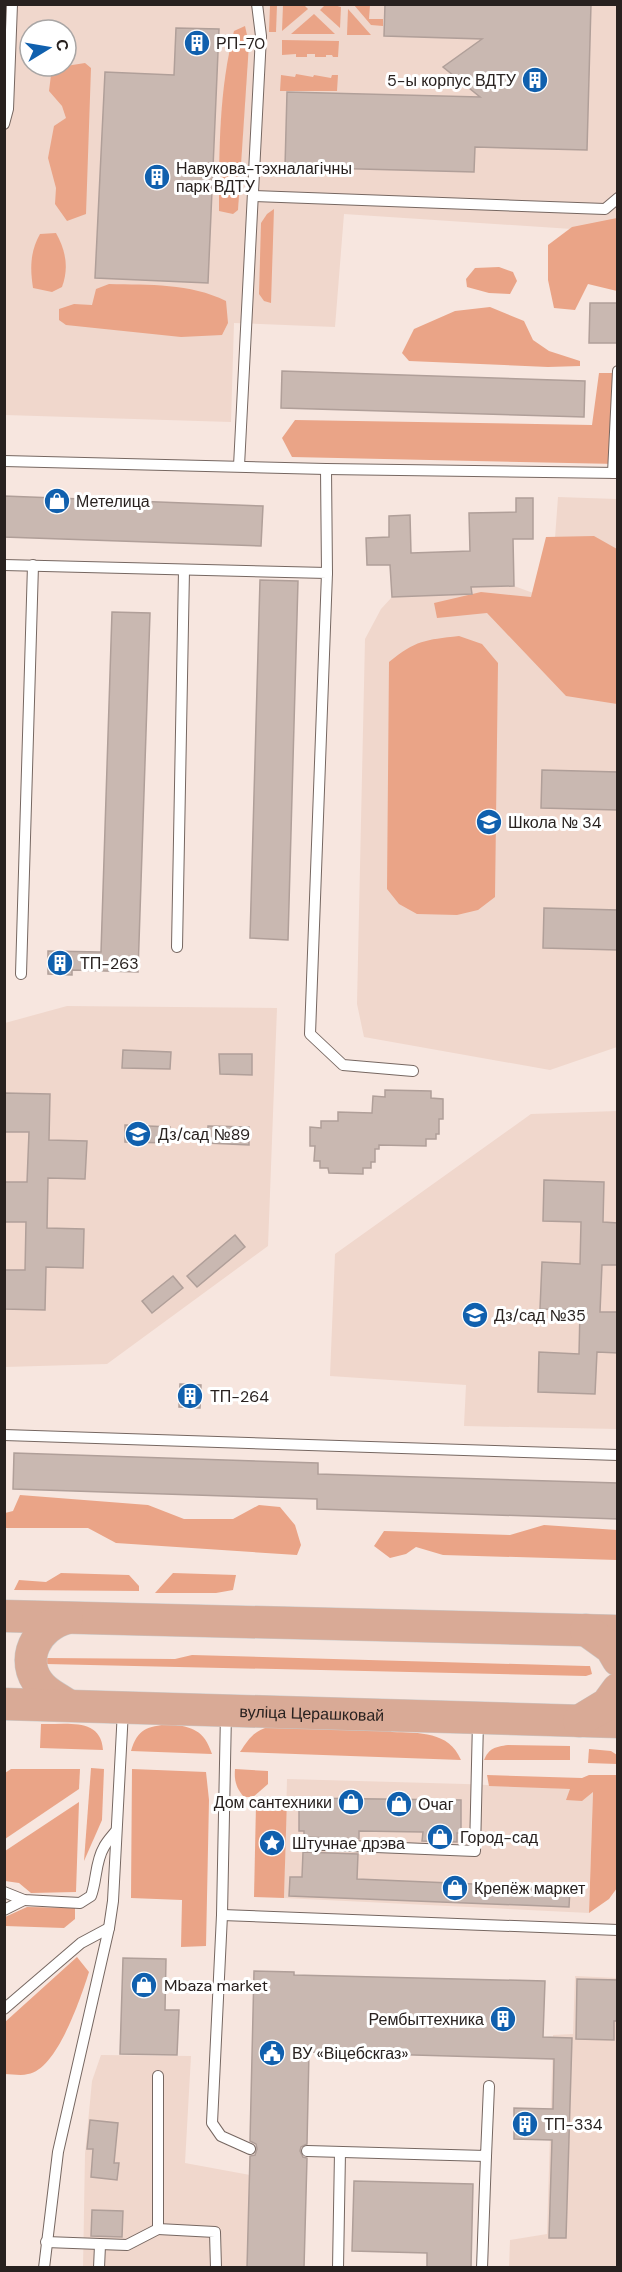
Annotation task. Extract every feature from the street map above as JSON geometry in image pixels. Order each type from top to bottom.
[{"type":"main road","points":[[4,1616],[618,1631]]},
{"type":"main road","points":[[67,1618],[57,1620],[41,1632],[32,1649],[31,1659],[35,1678],[41,1687],[68,1705]]},
{"type":"main road","points":[[4,1625],[17,1645],[19,1657],[13,1678],[4,1688]]},
{"type":"main road","points":[[586,1630],[611,1648],[618,1660]]},
{"type":"main road","points":[[579,1721],[607,1704],[618,1689]]},
{"type":"main road","name":"вуліца Церашковай","points":[[4,1704],[618,1722]]},
{"type":"lane","points":[[4,124],[8,109],[12,4]]},
{"type":"lane","points":[[238,466],[261,36],[257,4]]},
{"type":"lane","points":[[253,196],[605,209],[618,198]]},
{"type":"lane","points":[[4,461],[615,473],[618,371]]},
{"type":"lane","points":[[326,469],[327,573],[310,1034],[343,1065],[413,1071]]},
{"type":"lane","points":[[4,565],[327,573]]},
{"type":"lane","points":[[21,974],[33,566]]},
{"type":"lane","points":[[177,947],[184,570]]},
{"type":"lane","points":[[4,1435],[618,1455]]},
{"type":"lane","points":[[44,2268],[58,2152],[109,1928],[113,1901],[123,1707]]},
{"type":"lane","points":[[226,1710],[222,1915],[212,2123],[221,2136],[250,2150]]},
{"type":"lane","points":[[301,1844],[475,1851],[478,1718]]},
{"type":"lane","points":[[4,1892],[24,1900],[80,1903],[92,1896],[96,1883],[96,1868],[103,1848],[117,1831]]},
{"type":"lane","points":[[4,1910],[24,1900]]},
{"type":"lane","points":[[222,1915],[618,1930]]},
{"type":"lane","points":[[4,2009],[81,1943],[109,1928]]},
{"type":"lane","points":[[158,2076],[158,2229]]},
{"type":"lane","points":[[482,2268],[489,2086]]},
{"type":"lane","points":[[307,2151],[486,2156]]},
{"type":"lane","points":[[338,2268],[340,2152]]},
{"type":"lane","points":[[46,2242],[127,2245],[158,2229],[215,2232],[216,2268]]},
{"type":"lane","points":[[99,2268],[100,2245]]},
{"type":"shaded area","points":[[5,5],[617,5],[617,232],[344,214],[335,327],[234,323],[231,422],[5,415]]},
{"type":"shaded area","points":[[270,5],[277,5],[276,32],[269,32]]},
{"type":"shaded area","points":[[283,5],[304,5],[308,9],[282,31]]},
{"type":"shaded area","points":[[325,5],[341,7],[340,28],[320,10]]},
{"type":"shaded area","points":[[354,5],[370,5],[369,19],[383,19],[383,26],[371,25]]},
{"type":"shaded area","points":[[348,9],[371,35],[347,35]]},
{"type":"shaded area","points":[[314,14],[335,34],[291,34]]},
{"type":"shaded area","points":[[245,26],[249,44],[238,210],[233,214],[219,211],[221,120],[225,75],[234,31]]},
{"type":"shaded area","points":[[282,40],[339,41],[338,57],[326,55],[326,57],[315,57],[315,54],[307,54],[307,57],[296,57],[296,54],[282,55]]},
{"type":"shaded area","points":[[85,63],[91,68],[86,214],[67,221],[55,204],[56,188],[48,158],[54,126],[66,118],[62,106],[49,91],[51,78],[78,78],[78,64]]},
{"type":"shaded area","points":[[296,74],[331,78],[332,75],[338,75],[337,91],[280,91],[281,75],[295,77]]},
{"type":"shaded area","points":[[274,209],[271,303],[264,301],[259,294],[261,223]]},
{"type":"shaded area","points":[[617,218],[617,291],[588,284],[575,310],[554,308],[548,280],[548,245],[572,227]]},
{"type":"shaded area","points":[[56,233],[65,260],[62,287],[52,292],[33,288],[31,274],[34,247],[40,234]]},
{"type":"shaded area","points":[[499,267],[513,272],[517,281],[510,294],[489,293],[467,287],[466,279],[475,268]]},
{"type":"shaded area","points":[[109,284],[169,286],[212,295],[226,301],[228,323],[222,335],[181,337],[66,325],[59,320],[59,309],[74,304],[92,305],[96,289]]},
{"type":"shaded area","points":[[490,307],[524,321],[533,340],[549,351],[580,361],[580,366],[548,367],[409,361],[402,353],[414,329],[455,311]]},
{"type":"shaded area","points":[[599,373],[617,373],[617,464],[292,457],[282,438],[295,420],[592,425]]},
{"type":"shaded area","name":"Школа № 34","points":[[558,497],[617,499],[617,1047],[550,1070],[364,1037],[357,1004],[365,639],[381,609],[392,597],[471,594],[471,587],[514,586],[536,594],[551,593]]},
{"type":"shaded area","points":[[594,536],[617,549],[617,704],[566,696],[487,613],[437,618],[434,603],[481,592],[531,597],[546,537]]},
{"type":"shaded area","points":[[459,636],[482,644],[498,663],[495,897],[478,910],[457,915],[417,914],[399,904],[387,889],[389,662],[421,642]]},
{"type":"shaded area","name":"Дз/сад №89","points":[[67,1006],[277,1008],[268,1246],[107,1364],[5,1367],[5,1023]]},
{"type":"shaded area","name":"Дз/сад №35","points":[[617,1111],[617,1429],[464,1426],[466,1385],[330,1376],[335,1254],[531,1114]]},
{"type":"shaded area","points":[[20,1495],[148,1505],[184,1519],[233,1519],[259,1505],[280,1507],[295,1525],[301,1545],[297,1555],[116,1543],[88,1528],[5,1528],[5,1513],[13,1511]]},
{"type":"shaded area","points":[[544,1525],[617,1530],[617,1560],[443,1555],[416,1547],[406,1554],[390,1558],[374,1546],[384,1531],[510,1535]]},
{"type":"shaded area","points":[[61,1573],[129,1575],[139,1586],[139,1591],[14,1590],[19,1580],[46,1582]]},
{"type":"shaded area","points":[[173,1573],[236,1575],[233,1590],[216,1593],[155,1593]]},
{"type":"shaded area","points":[[192,1655],[590,1666],[592,1674],[586,1676],[46,1664],[46,1658],[175,1659]]},
{"type":"shaded area","points":[[41,1724],[71,1724],[89,1728],[101,1739],[103,1750],[40,1748]]},
{"type":"shaded area","points":[[169,1724],[196,1731],[205,1740],[212,1754],[131,1751],[140,1733],[144,1730]]},
{"type":"shaded area","points":[[269,1727],[389,1729],[392,1732],[423,1734],[449,1744],[461,1760],[240,1752],[248,1740]]},
{"type":"shaded area","points":[[508,1745],[570,1746],[570,1760],[484,1760],[493,1749]]},
{"type":"shaded area","points":[[589,1749],[611,1751],[617,1755],[617,1764],[588,1763]]},
{"type":"shaded area","points":[[91,1768],[104,1769],[102,1820],[84,1861]]},
{"type":"shaded area","points":[[11,1769],[80,1769],[79,1789],[5,1839],[5,1773]]},
{"type":"shaded area","points":[[132,1769],[206,1772],[209,1800],[206,1946],[181,1947],[182,1900],[131,1898]]},
{"type":"shaded area","points":[[235,1769],[268,1771],[268,1784],[253,1797],[244,1797],[236,1784]]},
{"type":"shaded area","points":[[487,1775],[582,1778],[589,1775],[617,1775],[617,1888],[609,1899],[589,1913],[593,1792],[582,1801],[566,1800],[570,1789],[489,1786]]},
{"type":"shaded area","points":[[287,1779],[593,1790],[589,1913],[284,1898]]},
{"type":"shaded area","points":[[266,1796],[287,1798],[284,1898],[254,1897],[256,1804]]},
{"type":"shaded area","points":[[79,1802],[76,1892],[31,1893],[19,1883],[5,1881],[5,1851]]},
{"type":"shaded area","points":[[27,1907],[75,1908],[75,1919],[64,1928],[5,1926],[5,1917]]},
{"type":"shaded area","points":[[77,1957],[89,1972],[74,2014],[58,2047],[39,2069],[25,2075],[5,2074],[5,2022]]},
{"type":"shaded area","points":[[575,1976],[617,1978],[617,2267],[509,2268],[510,2240],[547,2234],[553,2035],[573,2034]]},
{"type":"shaded area","points":[[101,2055],[191,2056],[185,2163],[250,2175],[247,2267],[83,2268],[85,2154],[92,2081]]},
{"type":"building","name":"5-ы корпус ВДТУ","points":[[385,4],[591,4],[587,150],[475,147],[474,172],[285,167],[287,92],[480,97],[443,67],[482,39],[384,36]]},
{"type":"building","name":"Навукова-тэхналагічны парк ВДТУ","points":[[176,28],[219,29],[208,283],[95,278],[105,72],[174,75]]},
{"type":"building","points":[[590,303],[618,303],[618,343],[589,343]]},
{"type":"building","points":[[282,371],[585,381],[584,417],[281,408]]},
{"type":"building","points":[[4,496],[263,506],[261,546],[4,537]]},
{"type":"building","points":[[516,498],[533,498],[533,539],[513,539],[514,586],[471,587],[472,594],[392,597],[390,565],[367,565],[366,538],[389,537],[389,516],[410,515],[411,553],[470,551],[469,513],[516,512]]},
{"type":"building","points":[[260,580],[298,581],[288,940],[250,938]]},
{"type":"building","points":[[112,612],[150,613],[138,972],[72,970],[72,975],[48,974],[48,951],[101,952]]},
{"type":"building","points":[[542,770],[618,772],[618,810],[541,808]]},
{"type":"building","points":[[544,908],[618,910],[618,950],[543,948]]},
{"type":"building","points":[[123,1050],[171,1052],[170,1069],[122,1068]]},
{"type":"building","points":[[219,1054],[252,1054],[252,1075],[220,1074]]},
{"type":"building","points":[[385,1090],[431,1091],[431,1098],[443,1099],[443,1119],[439,1119],[439,1134],[436,1134],[436,1139],[426,1139],[426,1146],[379,1145],[379,1149],[375,1149],[375,1162],[371,1162],[371,1168],[363,1168],[363,1174],[329,1173],[328,1168],[320,1168],[320,1161],[314,1161],[315,1146],[310,1146],[310,1127],[321,1128],[321,1121],[338,1121],[338,1112],[372,1113],[373,1096],[385,1097]]},
{"type":"building","points":[[4,1093],[50,1094],[49,1140],[87,1141],[85,1179],[48,1178],[47,1228],[84,1229],[83,1268],[46,1267],[45,1310],[4,1309],[4,1270],[25,1270],[26,1222],[4,1222],[4,1182],[27,1182],[29,1132],[4,1132]]},
{"type":"building","points":[[125,1125],[170,1127],[169,1143],[125,1142]]},
{"type":"building","points":[[208,1126],[249,1127],[249,1145],[207,1143]]},
{"type":"building","points":[[544,1180],[604,1182],[603,1222],[618,1223],[618,1265],[602,1265],[600,1312],[618,1312],[618,1353],[597,1352],[595,1394],[538,1392],[539,1352],[579,1354],[580,1310],[540,1309],[542,1262],[580,1264],[581,1222],[543,1221]]},
{"type":"building","points":[[235,1235],[245,1247],[197,1287],[187,1276]]},
{"type":"building","points":[[173,1276],[183,1288],[152,1313],[142,1301]]},
{"type":"building","name":"ТП-264","points":[[180,1384],[201,1385],[200,1408],[179,1407]]},
{"type":"building","points":[[14,1453],[318,1463],[318,1474],[618,1483],[618,1519],[317,1509],[317,1499],[13,1489]]},
{"type":"building","points":[[299,1798],[461,1800],[461,1833],[457,1833],[457,1842],[422,1841],[423,1832],[359,1831],[359,1839],[304,1837],[304,1831],[299,1831]]},
{"type":"building","points":[[303,1852],[358,1854],[357,1879],[570,1888],[569,1907],[289,1896],[290,1877],[302,1877]]},
{"type":"building","name":"Mbaza market","points":[[123,1958],[166,1959],[165,2010],[179,2010],[177,2055],[120,2054]]},
{"type":"building","points":[[254,1971],[294,1972],[294,1975],[545,1981],[543,2037],[572,2038],[566,2238],[549,2238],[552,2140],[514,2139],[514,2108],[553,2109],[554,2059],[309,2052],[307,2144],[301,2147],[300,2151],[303,2157],[307,2158],[304,2268],[247,2268],[250,2156],[255,2155],[257,2149],[256,2144],[250,2141]]},
{"type":"building","points":[[577,1979],[618,1980],[618,2021],[614,2021],[614,2040],[576,2039]]},
{"type":"building","points":[[90,2120],[118,2123],[114,2163],[119,2163],[117,2180],[91,2177],[93,2149],[87,2149]]},
{"type":"building","points":[[354,2181],[473,2184],[471,2268],[427,2268],[427,2253],[352,2251]]},
{"type":"building","points":[[92,2210],[123,2211],[122,2237],[91,2236]]},
{"type":"place","name":"РП-70","points":[[197,43]]},
{"type":"place","name":"5-ы корпус ВДТУ","points":[[535,80]]},
{"type":"place","name":"Навукова-тэхналагічны парк ВДТУ","points":[[157,177]]},
{"type":"place","name":"Метелица","points":[[57,501]]},
{"type":"place","name":"Школа № 34","points":[[489,822]]},
{"type":"place","name":"ТП-263","points":[[60,963]]},
{"type":"place","name":"Дз/сад №89","points":[[138,1134]]},
{"type":"place","name":"Дз/сад №35","points":[[475,1315]]},
{"type":"place","name":"ТП-264","points":[[190,1396]]},
{"type":"place","name":"Дом сантехники","points":[[351,1802]]},
{"type":"place","name":"Очаг","points":[[399,1804]]},
{"type":"place","name":"Город-сад","points":[[440,1837]]},
{"type":"place","name":"Штучнае дрэва","points":[[272,1843]]},
{"type":"place","name":"Крепёж маркет","points":[[455,1888]]},
{"type":"place","name":"Mbaza market","points":[[144,1985]]},
{"type":"place","name":"Рембыттехника","points":[[503,2019]]},
{"type":"place","name":"ВУ «Віцебскгаз»","points":[[272,2053]]},
{"type":"place","name":"ТП-334","points":[[525,2124]]}]
